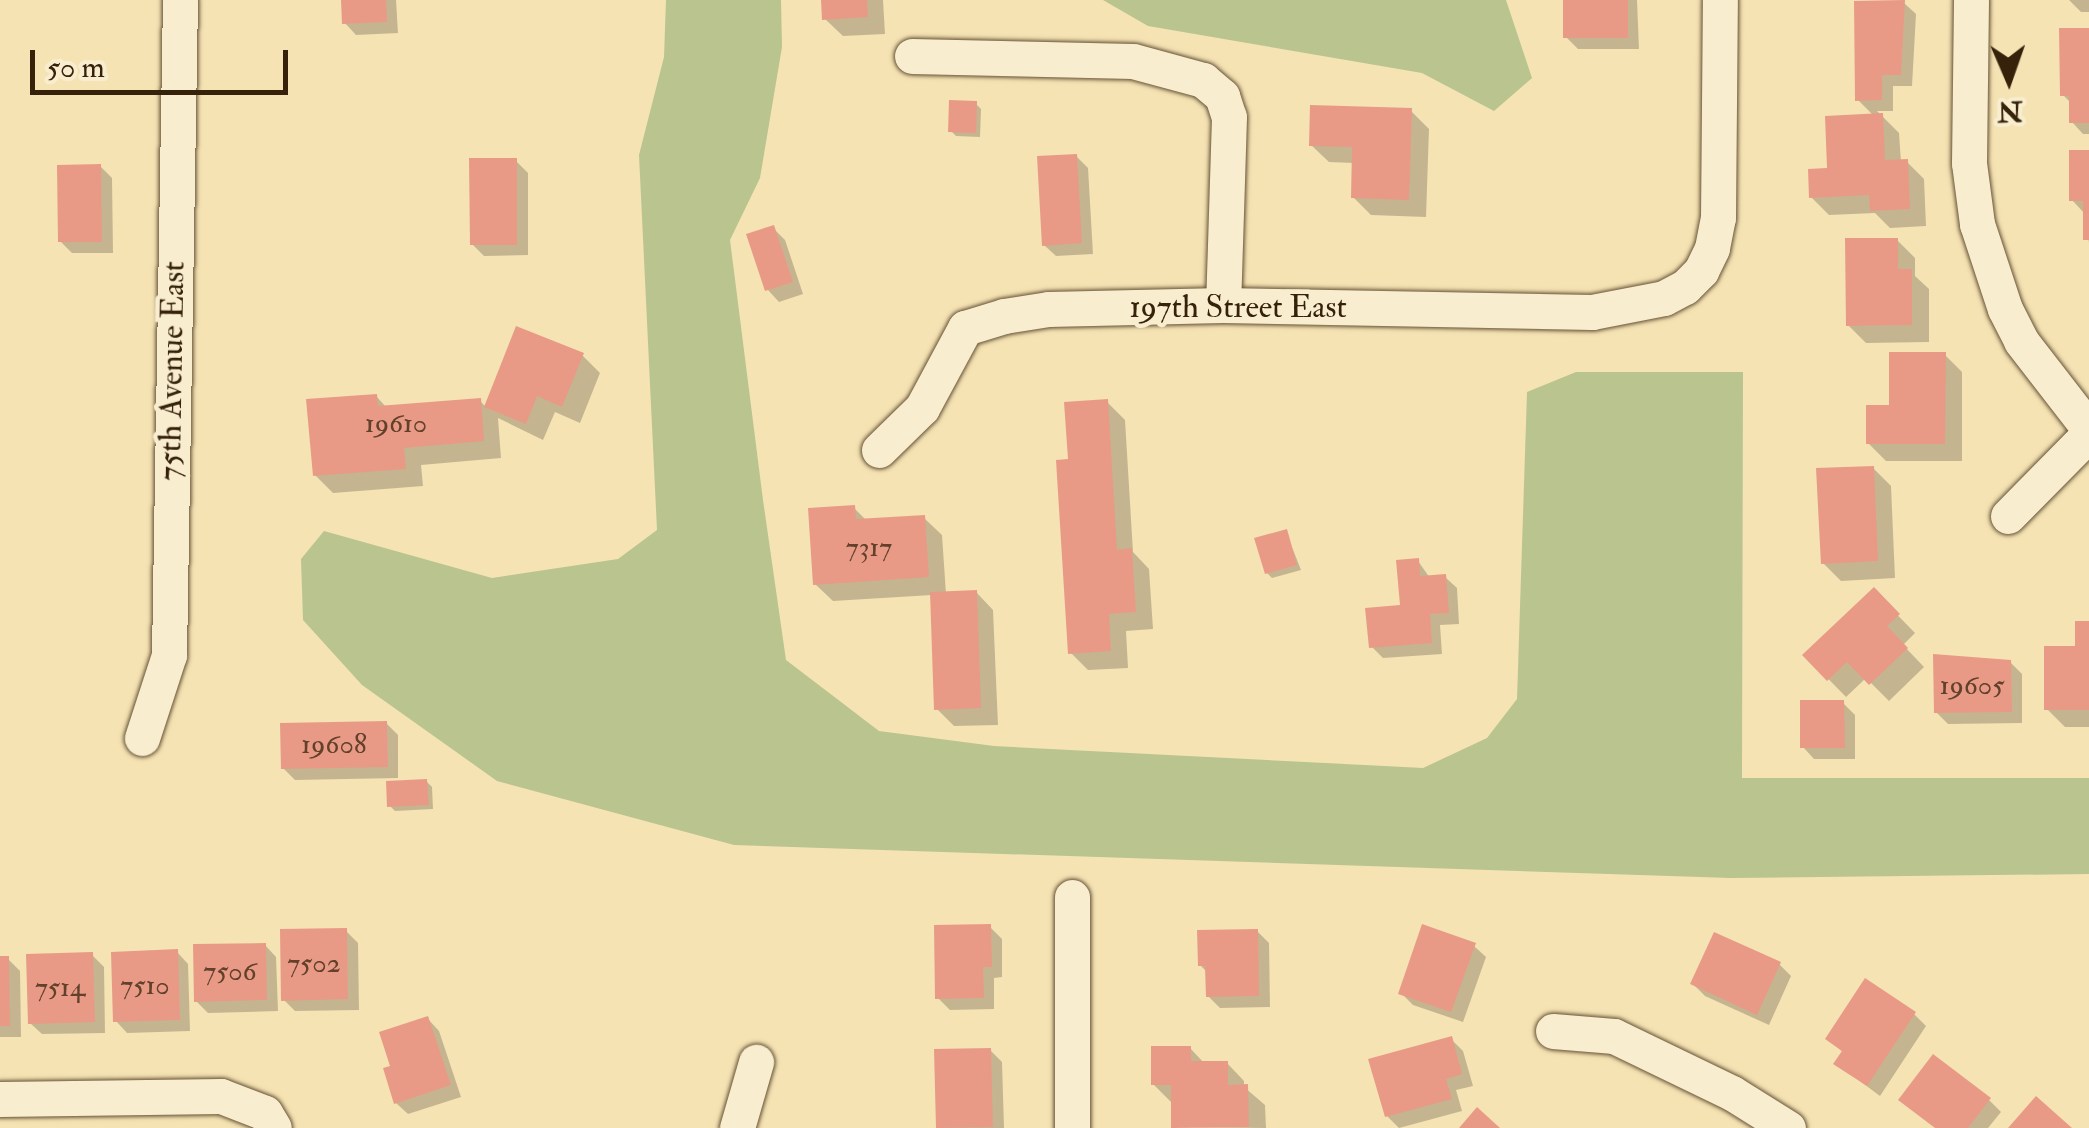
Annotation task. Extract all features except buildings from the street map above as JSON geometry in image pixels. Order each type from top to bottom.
[{"type":"street","name":"75th Avenue East","points":[[142,738],[168,655],[180,0]]},
{"type":"street","name":"197th Street East","points":[[879,450],[922,408],[951,347],[965,328],[1048,309],[1223,304],[1592,312],[1664,298],[1701,271],[1712,248],[1718,218],[1720,0]]},
{"type":"street","points":[[1971,0],[1968,163],[1976,224],[2005,309],[2021,341],[2089,431],[2008,516]]},
{"type":"street","points":[[912,56],[1132,61],[1195,76],[1222,96],[1229,117],[1223,304]]},
{"type":"street","points":[[1072,898],[1072,1128]]},
{"type":"street","points":[[1553,1031],[1614,1036],[1732,1093],[1788,1128]]},
{"type":"street","points":[[736,1128],[756,1062]]},
{"type":"street","points":[[0,1099],[221,1096],[270,1120]]},
{"type":"green space","points":[[666,0],[781,0],[782,47],[760,178],[730,240],[763,500],[786,660],[879,731],[994,746],[1423,768],[1487,738],[1517,699],[1527,392],[1576,372],[1743,372],[1742,778],[2089,778],[2089,874],[1731,878],[734,845],[497,781],[362,685],[303,620],[301,559],[324,531],[492,578],[618,559],[657,530],[639,155],[664,57]]},
{"type":"green space","points":[[1103,0],[1506,0],[1532,78],[1494,111],[1422,73],[1148,26]]}]
